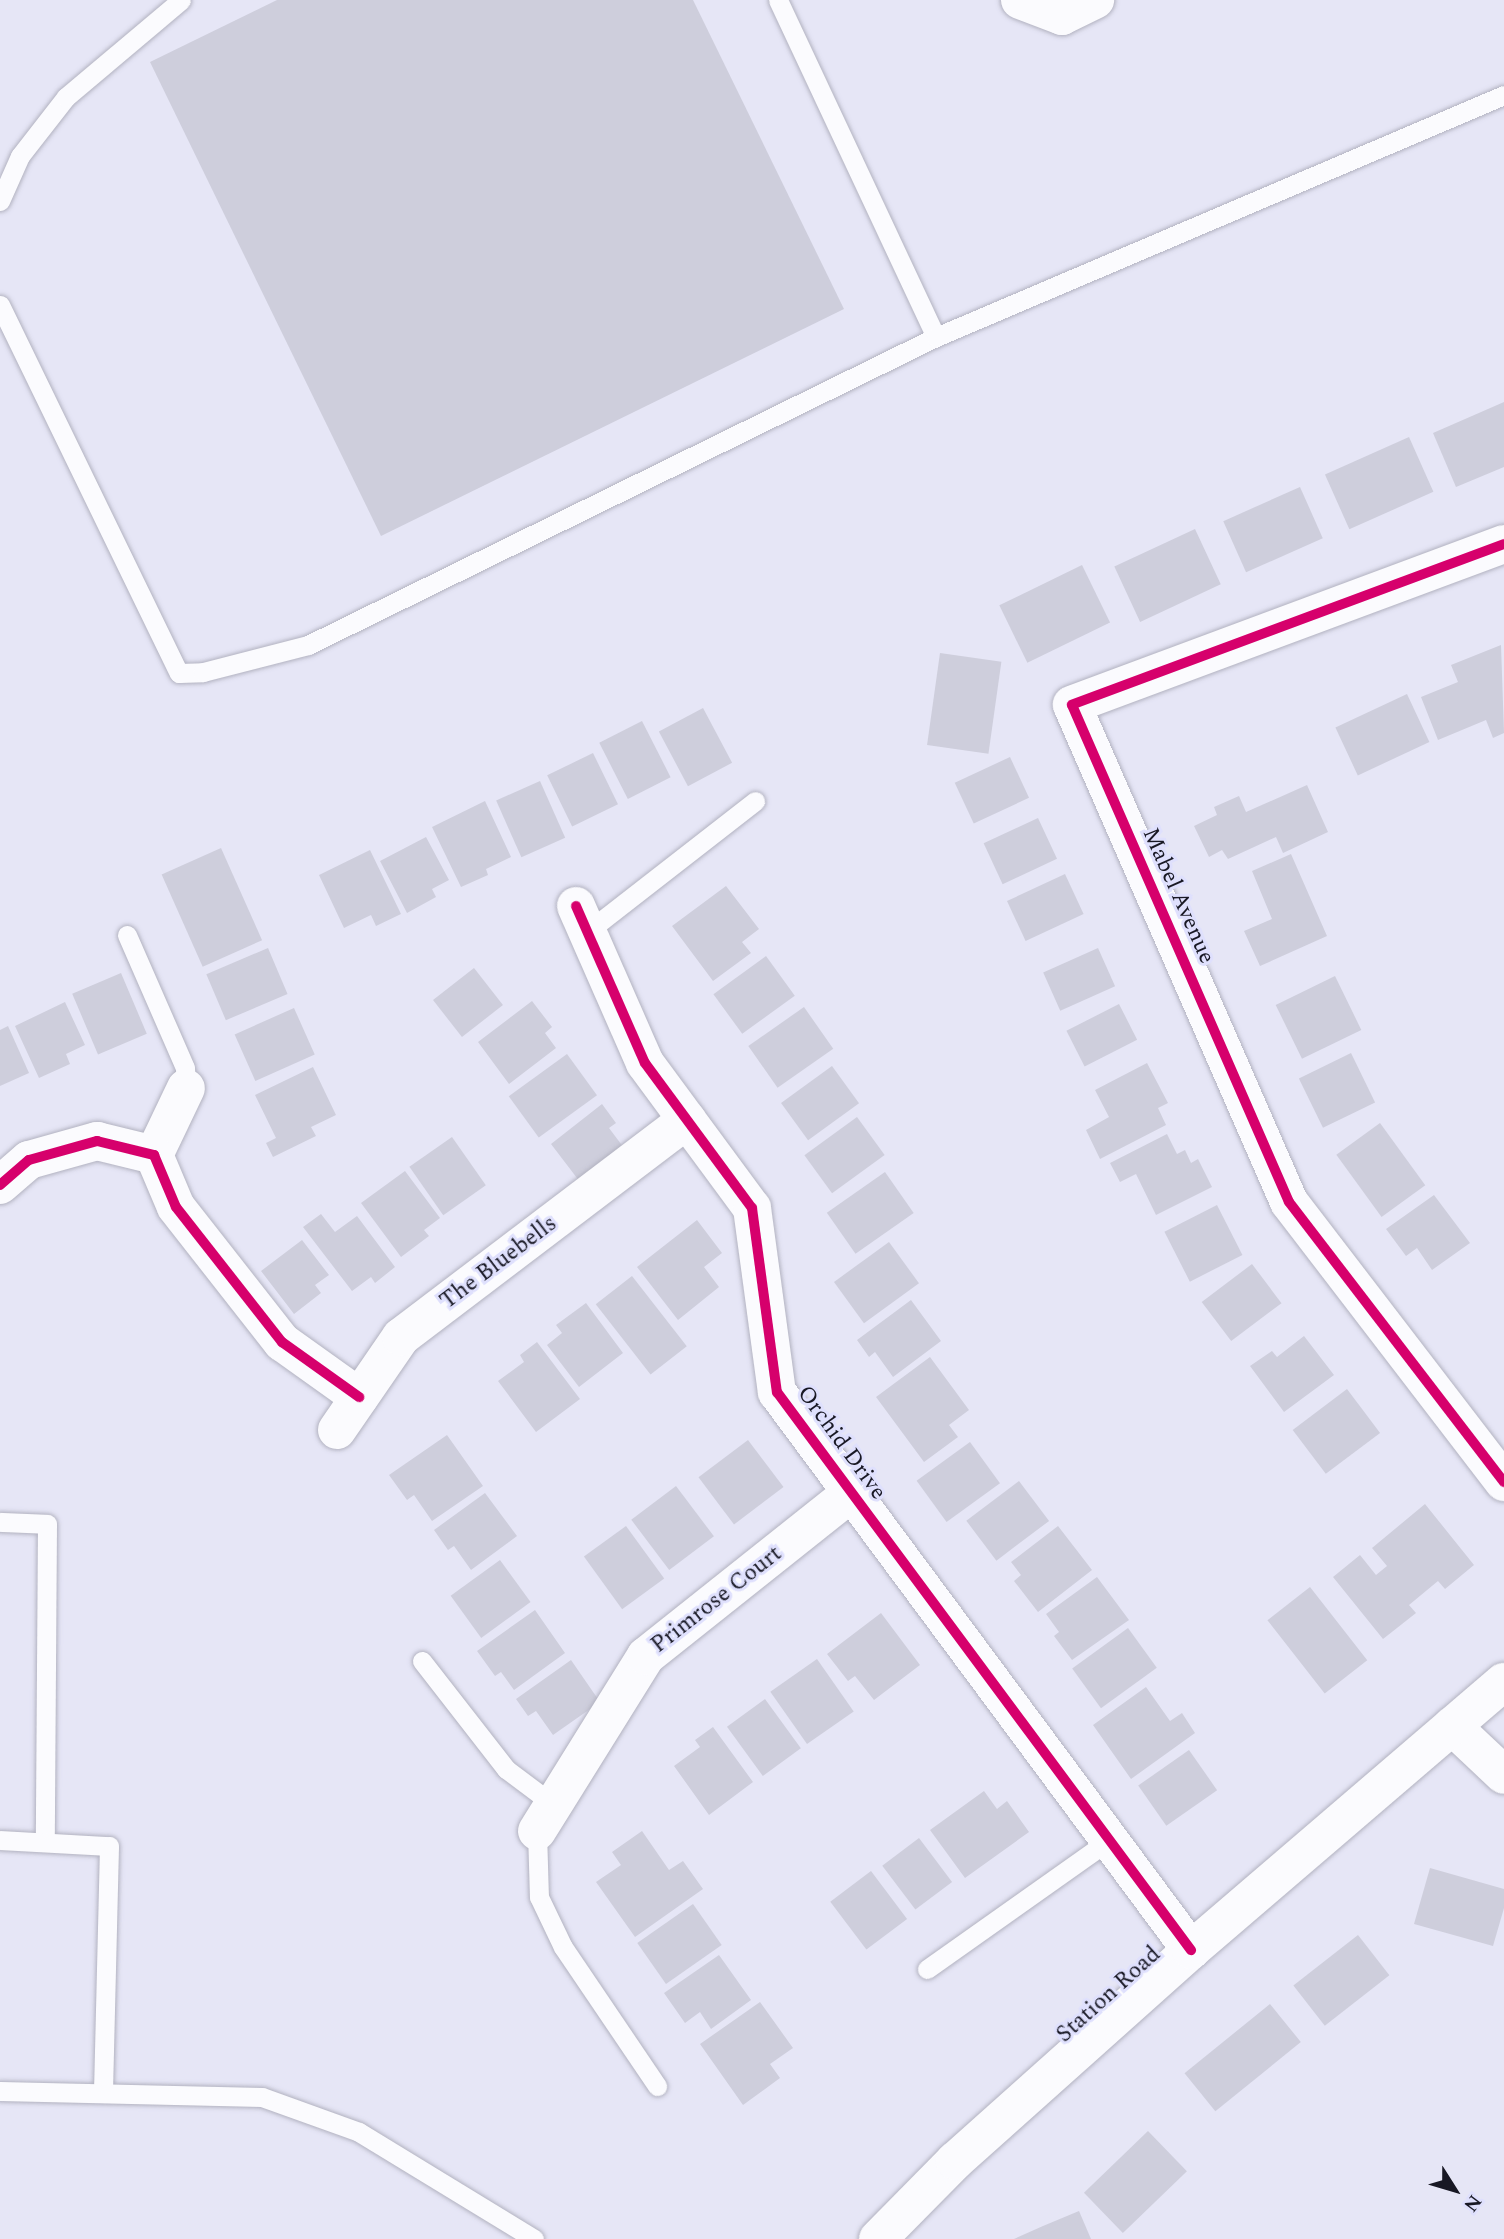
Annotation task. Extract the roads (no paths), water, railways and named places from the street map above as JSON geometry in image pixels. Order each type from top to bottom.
[{"type":"street","points":[[1020,0],[1062,16],[1095,0]]},
{"type":"street","name":"Mabel Avenue","points":[[1504,544],[1072,705],[1289,1202],[1504,1482]]},
{"type":"street","name":"Orchid Drive","points":[[582,919],[645,1063],[752,1208],[777,1392],[1191,1950]]},
{"type":"street","points":[[186,1088],[154,1155],[176,1207],[282,1342],[359,1397]]},
{"type":"street","name":"The Bluebells","points":[[337,1430],[401,1337],[687,1121]]},
{"type":"street","points":[[0,1185],[29,1160],[97,1141],[154,1155]]},
{"type":"street","name":"Primrose Court","points":[[545,1818],[646,1657],[851,1493]]},
{"type":"street","name":"Station Road","points":[[878,2239],[955,2161],[1191,1950],[1504,1682]]},
{"type":"street","points":[[1452,1726],[1504,1775]]},
{"type":"lane","points":[[0,201],[19,156],[66,97],[181,0]]},
{"type":"lane","points":[[778,0],[936,337]]},
{"type":"lane","points":[[0,305],[179,673],[203,672],[308,645],[936,337],[1504,96]]},
{"type":"lane","points":[[582,919],[755,802]]},
{"type":"lane","points":[[127,935],[185,1068],[186,1088]]},
{"type":"lane","points":[[0,1522],[47,1524],[45,1842]]},
{"type":"lane","points":[[422,1661],[545,1818],[539,1898],[563,1947],[657,2086]]},
{"type":"lane","points":[[0,1840],[109,1846],[103,2093]]},
{"type":"lane","points":[[927,1969],[1109,1840]]},
{"type":"lane","points":[[0,2091],[262,2097],[359,2132],[534,2239]]}]
